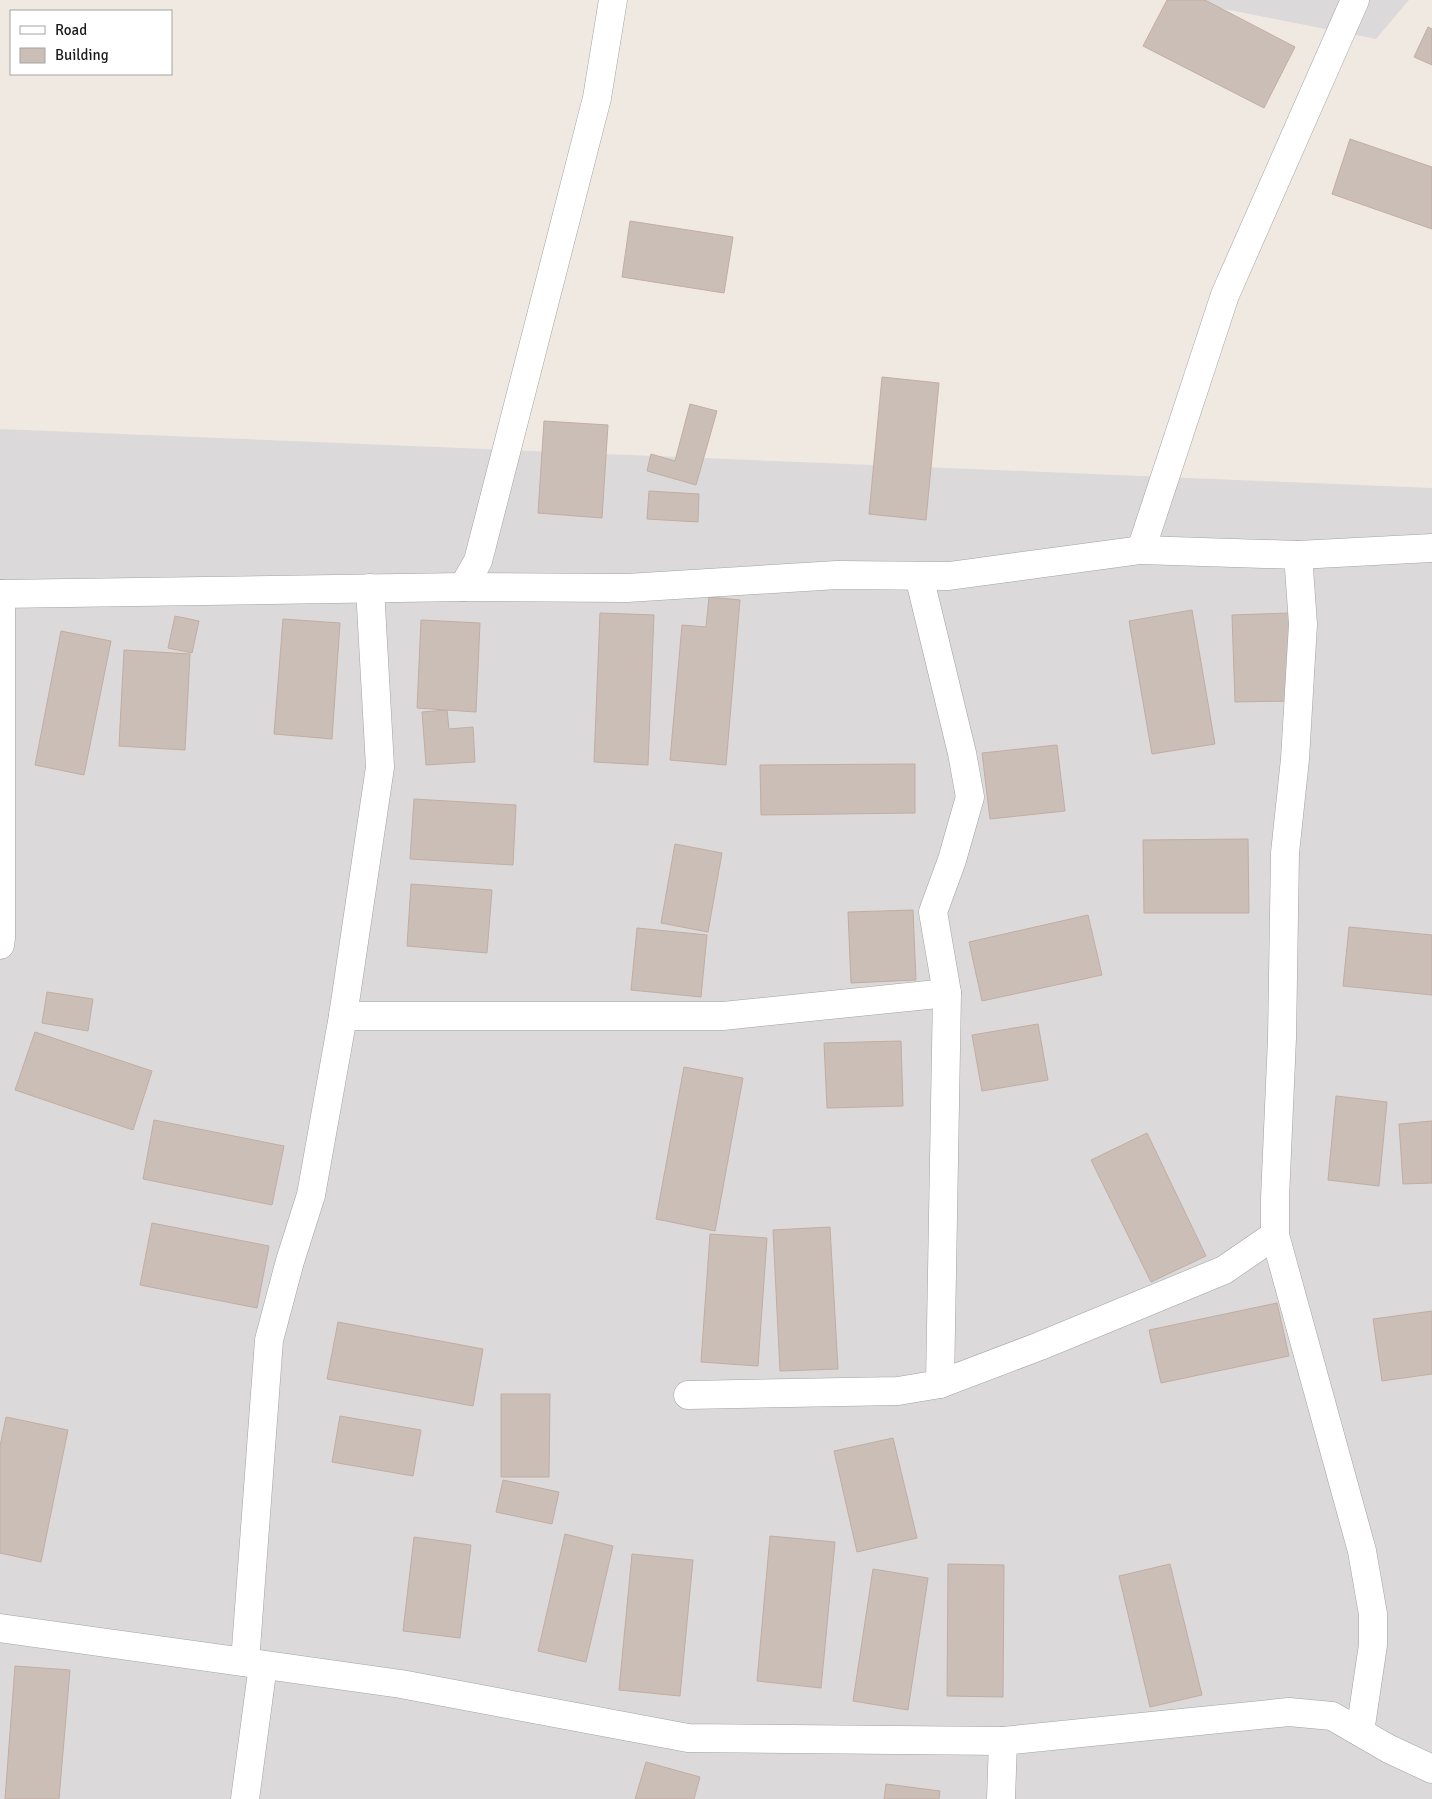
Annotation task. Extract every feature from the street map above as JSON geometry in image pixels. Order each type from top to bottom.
[{"type":"street","points":[[464,587],[478,561],[597,98],[613,0]]},
{"type":"street","points":[[1142,550],[1225,295],[1354,0]]},
{"type":"street","points":[[0,945],[2,938],[1,594],[464,587],[626,588],[837,576],[949,576],[1142,550],[1298,555],[1432,548]]},
{"type":"street","points":[[1298,555],[1303,624],[1296,759],[1285,853],[1282,1038],[1275,1235],[1364,1560],[1372,1614],[1373,1645],[1360,1732]]},
{"type":"street","points":[[919,576],[962,753],[970,797],[952,860],[933,912],[948,993],[940,1384]]},
{"type":"street","points":[[245,1799],[254,1664],[269,1340],[290,1261],[311,1195],[343,1016],[380,766],[370,588]]},
{"type":"street","points":[[343,1016],[723,1016],[948,993]]},
{"type":"street","points":[[688,1395],[898,1391],[940,1384],[1040,1346],[1224,1270],[1275,1235]]},
{"type":"street","points":[[0,1628],[401,1684],[688,1738],[1003,1741],[1289,1712],[1332,1716],[1389,1749],[1432,1769]]},
{"type":"street","points":[[1001,1799],[1003,1741]]},
{"type":"shaded area","points":[[1179,0],[1409,0],[1376,39]]},
{"type":"shaded area","points":[[0,429],[1432,488],[1432,1799],[0,1799]]},
{"type":"building","points":[[1167,0],[1205,0],[1295,47],[1264,108],[1143,46]]},
{"type":"building","points":[[1428,27],[1432,29],[1432,65],[1414,57]]},
{"type":"building","points":[[1350,139],[1432,167],[1432,229],[1332,194]]},
{"type":"building","points":[[630,221],[733,237],[724,293],[622,277]]},
{"type":"building","points":[[882,377],[939,383],[926,520],[869,514]]},
{"type":"building","points":[[690,404],[717,411],[696,485],[647,471],[651,454],[675,461]]},
{"type":"building","points":[[544,421],[608,425],[602,518],[538,513]]},
{"type":"building","points":[[649,491],[699,494],[698,522],[647,519]]},
{"type":"building","points":[[709,597],[740,600],[726,765],[670,760],[682,625],[706,627]]},
{"type":"building","points":[[1192,610],[1215,744],[1152,754],[1129,621]]},
{"type":"building","points":[[600,613],[654,615],[648,765],[594,762]]},
{"type":"building","points":[[1289,613],[1291,701],[1235,702],[1232,615]]},
{"type":"building","points":[[175,616],[199,621],[192,653],[168,648]]},
{"type":"building","points":[[283,619],[340,623],[332,739],[274,734]]},
{"type":"building","points":[[421,620],[480,623],[476,712],[417,708]]},
{"type":"building","points":[[61,631],[111,641],[84,775],[35,765]]},
{"type":"building","points":[[124,650],[190,654],[185,750],[119,746]]},
{"type":"building","points":[[447,710],[449,729],[473,727],[475,762],[426,765],[422,712]]},
{"type":"building","points":[[1057,745],[1065,811],[990,819],[982,753]]},
{"type":"building","points":[[915,764],[915,813],[761,815],[760,765]]},
{"type":"building","points":[[414,799],[516,805],[513,865],[410,859]]},
{"type":"building","points":[[1248,839],[1249,913],[1144,913],[1143,840]]},
{"type":"building","points":[[675,844],[722,853],[708,932],[661,923]]},
{"type":"building","points":[[411,884],[492,890],[487,953],[407,946]]},
{"type":"building","points":[[913,910],[916,980],[851,983],[848,912]]},
{"type":"building","points":[[1088,915],[1102,975],[982,1001],[969,942]]},
{"type":"building","points":[[1349,927],[1432,935],[1432,995],[1343,986]]},
{"type":"building","points":[[637,928],[707,935],[701,997],[631,990]]},
{"type":"building","points":[[47,992],[93,999],[88,1031],[42,1023]]},
{"type":"building","points":[[1038,1024],[1048,1080],[982,1091],[972,1035]]},
{"type":"building","points":[[35,1032],[152,1071],[133,1130],[15,1090]]},
{"type":"building","points":[[901,1041],[903,1106],[827,1108],[824,1043]]},
{"type":"building","points":[[684,1067],[743,1078],[715,1231],[656,1219]]},
{"type":"building","points":[[1336,1096],[1387,1102],[1379,1186],[1328,1180]]},
{"type":"building","points":[[154,1120],[284,1146],[272,1205],[143,1179]]},
{"type":"building","points":[[1432,1121],[1432,1183],[1403,1184],[1399,1124]]},
{"type":"building","points":[[1147,1133],[1206,1256],[1151,1282],[1091,1160]]},
{"type":"building","points":[[152,1223],[269,1246],[257,1308],[140,1285]]},
{"type":"building","points":[[830,1227],[838,1369],[780,1371],[773,1230]]},
{"type":"building","points":[[710,1234],[767,1238],[758,1366],[701,1362]]},
{"type":"building","points":[[1277,1303],[1289,1356],[1161,1383],[1149,1330]]},
{"type":"building","points":[[1432,1311],[1432,1374],[1382,1381],[1373,1319]]},
{"type":"building","points":[[338,1322],[483,1349],[473,1406],[327,1379]]},
{"type":"building","points":[[501,1394],[550,1394],[549,1477],[501,1477]]},
{"type":"building","points":[[340,1416],[421,1430],[413,1476],[332,1462]]},
{"type":"building","points":[[6,1417],[68,1430],[41,1562],[0,1553],[0,1446]]},
{"type":"building","points":[[893,1438],[917,1538],[857,1552],[834,1451]]},
{"type":"building","points":[[503,1480],[559,1492],[552,1524],[496,1512]]},
{"type":"building","points":[[565,1534],[613,1546],[586,1662],[538,1651]]},
{"type":"building","points":[[770,1536],[835,1542],[821,1688],[757,1681]]},
{"type":"building","points":[[414,1537],[471,1545],[460,1638],[403,1631]]},
{"type":"building","points":[[632,1554],[693,1560],[680,1696],[619,1690]]},
{"type":"building","points":[[948,1564],[1004,1565],[1003,1697],[947,1696]]},
{"type":"building","points":[[1170,1564],[1202,1695],[1150,1707],[1119,1576]]},
{"type":"building","points":[[873,1569],[928,1578],[908,1710],[853,1701]]},
{"type":"building","points":[[15,1666],[70,1670],[59,1799],[5,1799]]},
{"type":"building","points":[[646,1762],[700,1777],[694,1799],[635,1799]]},
{"type":"building","points":[[886,1784],[940,1791],[939,1799],[884,1799]]}]
